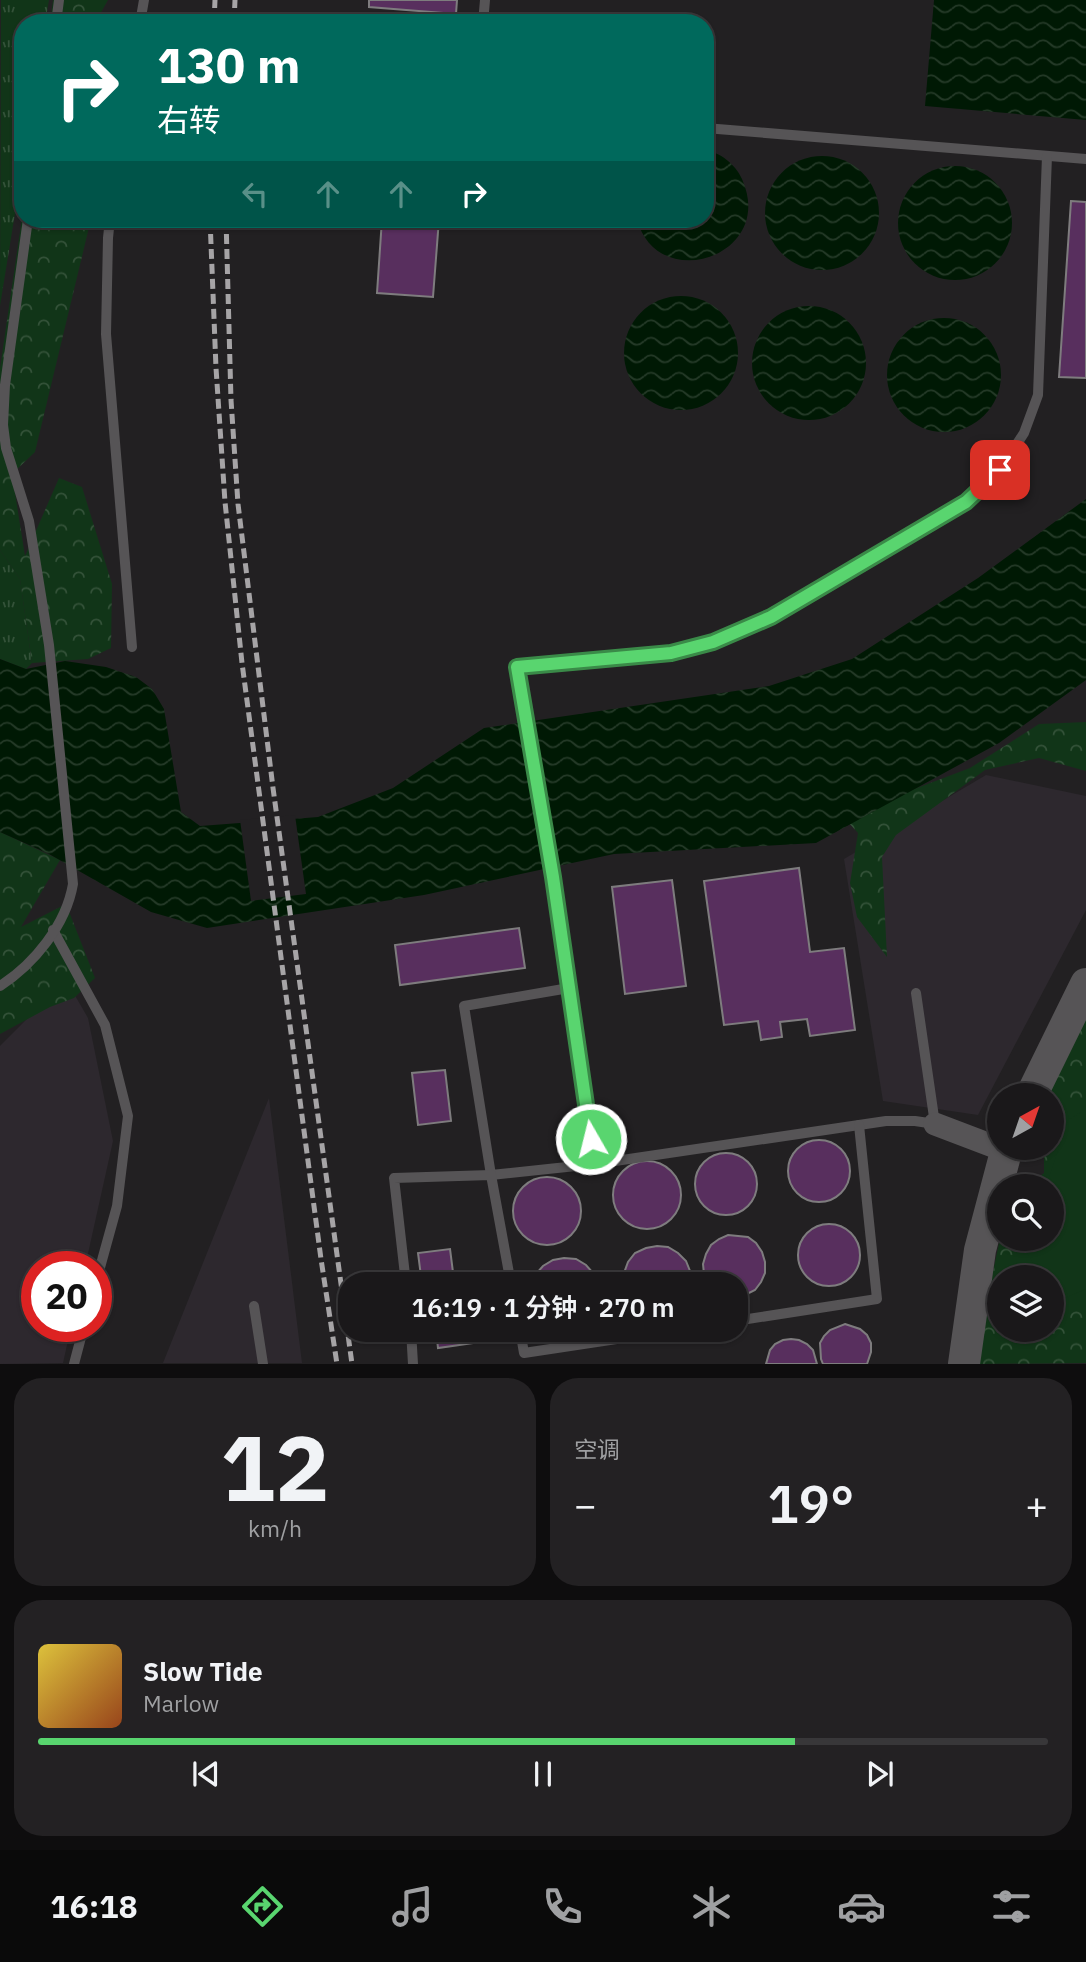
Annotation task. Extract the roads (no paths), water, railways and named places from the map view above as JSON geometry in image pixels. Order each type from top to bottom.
[{"type":"street","points":[[1037,1083],[1086,984]]},
{"type":"street","points":[[935,1124],[987,1143]]},
{"type":"street","points":[[964,1363],[980,1250],[1004,1160]]},
{"type":"lane","points":[[714,129],[1086,159]]},
{"type":"lane","points":[[595,1164],[553,877],[517,667],[671,653],[713,642],[771,617],[966,502],[1000,470],[1024,433],[1038,395],[1046,156]]},
{"type":"lane","points":[[0,986],[15,976],[37,952],[62,918],[73,884],[49,646],[29,521],[6,447],[3,425],[5,385],[27,228]]},
{"type":"lane","points":[[109,228],[106,334],[132,647]]},
{"type":"lane","points":[[53,930],[105,1025],[128,1116],[117,1206],[105,1251]]},
{"type":"lane","points":[[509,1272],[464,1006],[569,988]]},
{"type":"lane","points":[[405,1272],[394,1178],[491,1175],[595,1164],[886,1121],[935,1124],[916,993]]},
{"type":"lane","points":[[748,1319],[877,1299],[859,1125]]},
{"type":"lane","points":[[254,1306],[263,1363]]},
{"type":"lane","points":[[74,1363],[80,1342]]},
{"type":"lane","points":[[412,1342],[413,1363]]},
{"type":"lane","points":[[522,1342],[524,1353],[597,1342]]},
{"type":"water","points":[[934,0],[1086,0],[1086,120],[925,106]]},
{"type":"water","points":[[714,152],[736,169],[742,179],[748,206],[743,229],[729,246],[710,257],[688,260],[666,256],[648,242],[641,228],[714,228]]},
{"type":"water","points":[[822,156],[844,161],[862,173],[874,191],[879,213],[874,235],[862,253],[844,265],[822,270],[800,265],[782,253],[770,235],[765,213],[770,191],[782,173],[800,161]]},
{"type":"water","points":[[955,166],[977,171],[995,183],[1007,201],[1012,223],[1007,245],[995,263],[977,275],[955,280],[933,275],[915,263],[903,245],[898,223],[903,201],[915,183],[933,171]]},
{"type":"water","points":[[681,296],[703,301],[721,313],[733,331],[738,353],[733,375],[721,393],[703,405],[681,410],[659,405],[641,393],[629,375],[624,353],[629,331],[641,313],[659,301]]},
{"type":"water","points":[[809,306],[831,311],[849,323],[861,341],[866,363],[861,385],[849,403],[831,415],[809,420],[787,415],[769,403],[757,385],[752,363],[757,341],[769,323],[787,311]]},
{"type":"water","points":[[944,318],[966,323],[984,335],[996,353],[1001,375],[996,397],[984,415],[966,427],[944,432],[922,427],[904,415],[892,397],[887,375],[892,353],[904,335],[922,323]]},
{"type":"water","points":[[1086,499],[1086,680],[999,743],[816,843],[614,854],[424,895],[207,928],[151,912],[49,854],[0,832],[0,659],[26,669],[65,661],[106,667],[136,677],[152,689],[164,709],[181,812],[200,826],[318,817],[393,788],[484,728],[769,686],[852,659],[978,578]]},
{"type":"railway","points":[[214,14],[215,0]]},
{"type":"railway","points":[[234,14],[235,0]]},
{"type":"railway","points":[[210,228],[225,502],[242,663],[337,1364]]},
{"type":"railway","points":[[226,228],[231,400],[238,504],[273,788],[352,1364]]}]
